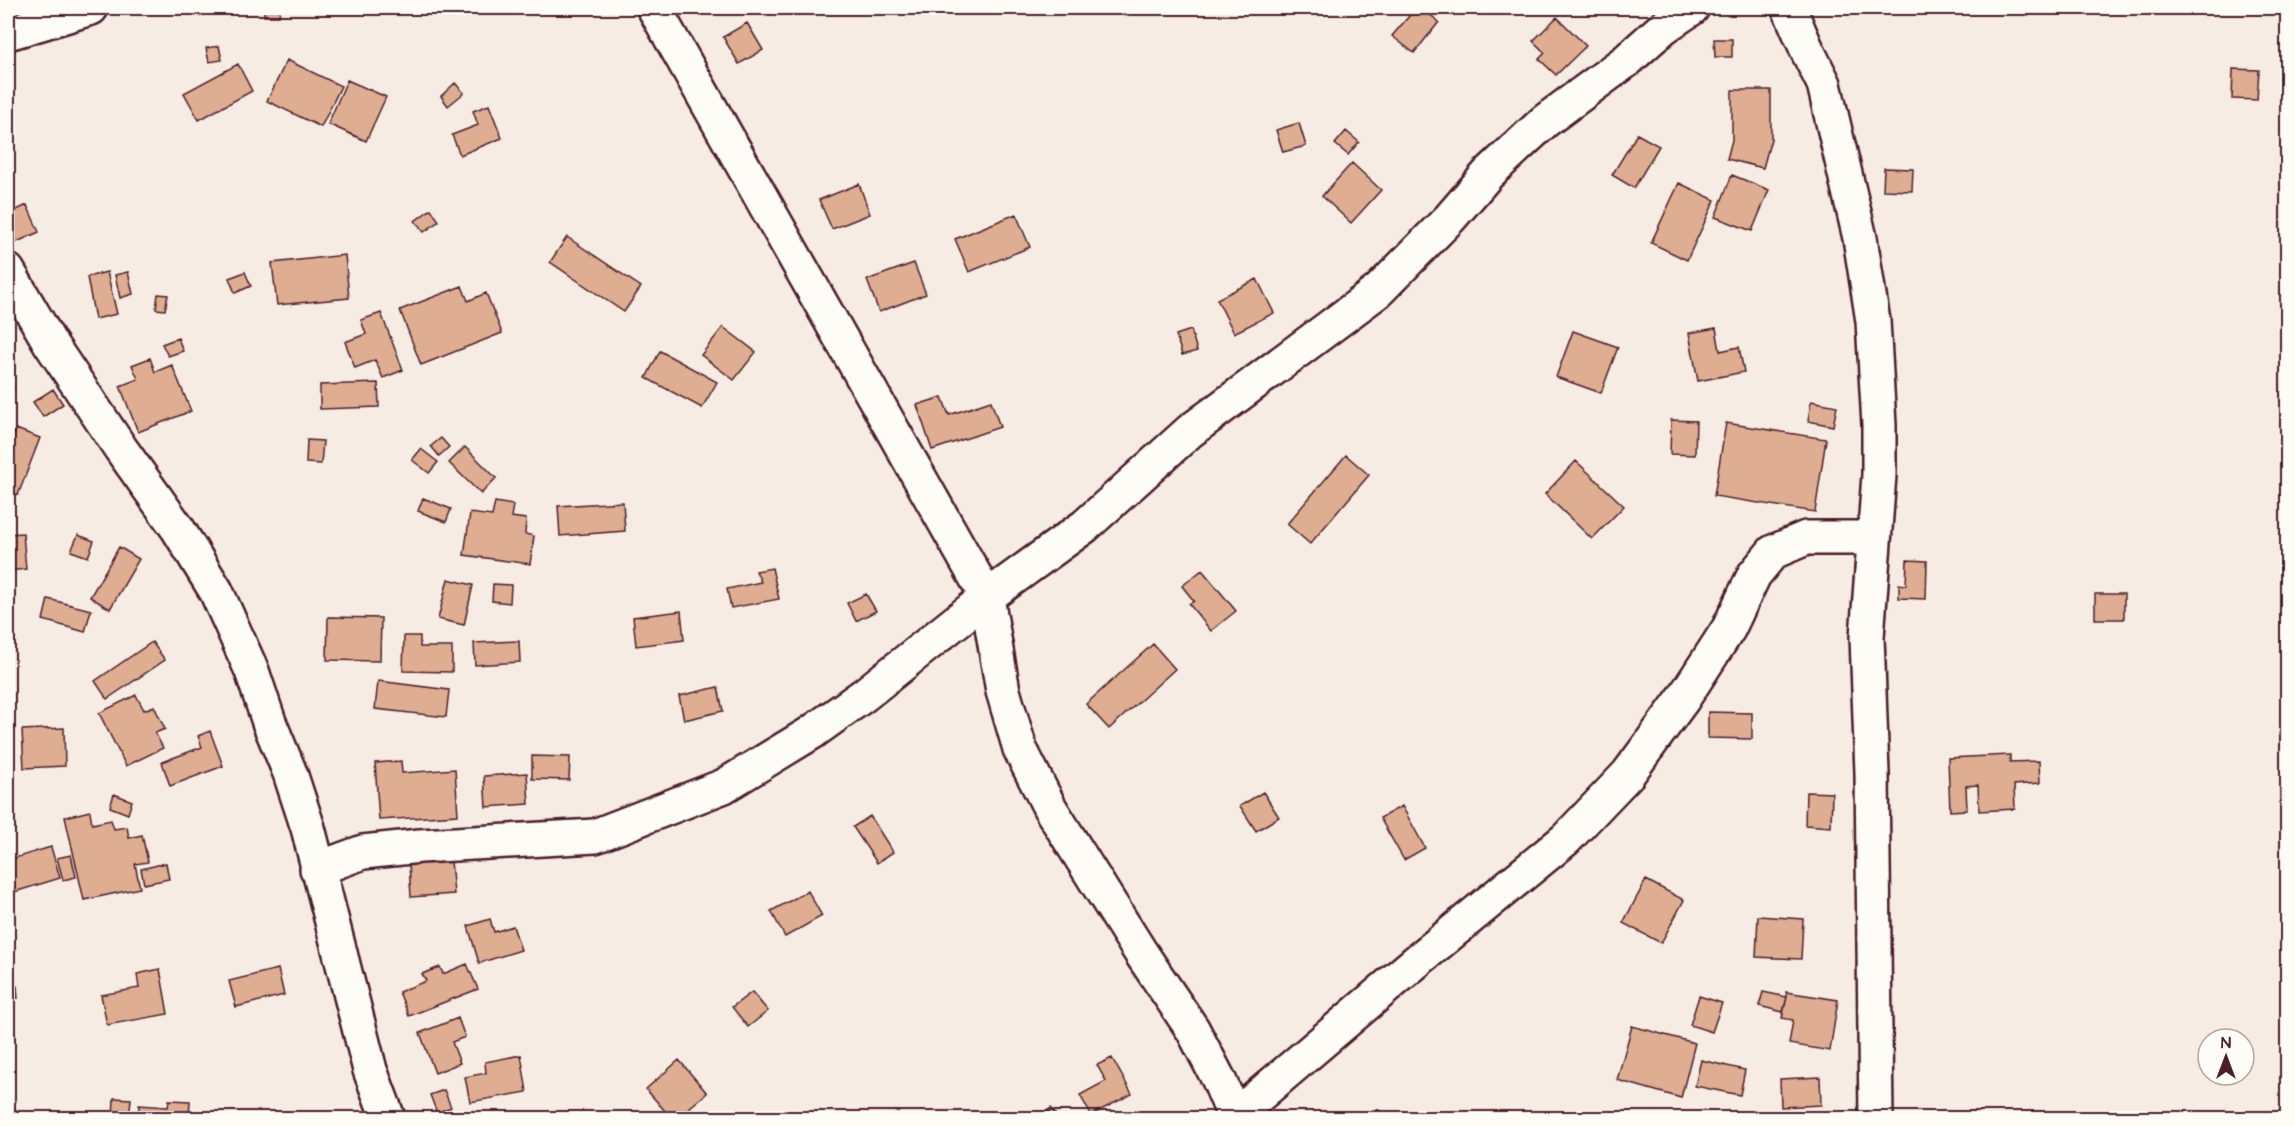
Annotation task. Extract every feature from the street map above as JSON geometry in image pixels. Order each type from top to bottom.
[{"type":"street","points":[[8,33],[91,8]]},
{"type":"street","points":[[654,8],[987,597],[1003,691],[1020,749],[1050,808],[1141,953],[1193,1030],[1219,1080],[1235,1118],[1417,961],[1566,839],[1628,774],[1683,699],[1729,628],[1754,575],[1773,552],[1806,538],[1874,538]]},
{"type":"street","points":[[317,868],[363,852],[420,846],[595,836],[724,786],[811,733],[864,695],[987,597],[1085,526],[1191,430],[1378,291],[1450,218],[1488,174],[1545,121],[1626,61],[1664,27],[1692,8]]},
{"type":"street","points":[[1789,8],[1824,84],[1860,238],[1873,321],[1879,425],[1879,475],[1867,637],[1872,785],[1876,1119]]},
{"type":"street","points":[[8,271],[50,343],[178,529],[216,591],[252,671],[308,828],[370,1070],[388,1119]]},
{"type":"building","points":[[8,8],[24,8],[26,13],[8,19]]},
{"type":"building","points":[[195,8],[210,8],[212,11],[198,16]]},
{"type":"building","points":[[264,8],[280,8],[279,16],[264,16]]},
{"type":"building","points":[[1416,8],[1422,8],[1439,22],[1414,53],[1392,36]]},
{"type":"building","points":[[1557,17],[1586,46],[1556,75],[1539,59],[1545,53],[1533,41]]},
{"type":"building","points":[[747,23],[763,50],[739,64],[723,37]]},
{"type":"building","points":[[1714,39],[1732,39],[1732,57],[1715,57]]},
{"type":"building","points":[[219,46],[222,60],[209,62],[206,48]]},
{"type":"building","points":[[287,60],[341,86],[321,127],[267,101]]},
{"type":"building","points":[[238,64],[252,91],[199,120],[184,93]]},
{"type":"building","points":[[2233,69],[2259,70],[2257,100],[2232,99]]},
{"type":"building","points":[[347,80],[386,97],[366,141],[328,124]]},
{"type":"building","points":[[455,83],[464,93],[448,106],[441,96]]},
{"type":"building","points":[[1732,90],[1771,90],[1771,139],[1763,168],[1727,159],[1732,140]]},
{"type":"building","points":[[489,105],[502,138],[460,155],[452,135],[478,125],[473,111]]},
{"type":"building","points":[[1299,123],[1306,146],[1283,152],[1276,130]]},
{"type":"building","points":[[1346,131],[1359,142],[1348,155],[1335,144]]},
{"type":"building","points":[[1637,134],[1659,146],[1634,188],[1612,175]]},
{"type":"building","points":[[1352,163],[1381,190],[1351,223],[1322,196]]},
{"type":"building","points":[[1884,168],[1913,169],[1912,191],[1883,190]]},
{"type":"building","points":[[1732,175],[1769,190],[1752,231],[1715,217]]},
{"type":"building","points":[[1679,183],[1715,200],[1687,260],[1651,243]]},
{"type":"building","points":[[859,184],[870,214],[832,229],[819,200]]},
{"type":"building","points":[[27,205],[39,232],[8,246],[8,214]]},
{"type":"building","points":[[431,209],[439,221],[424,232],[415,221]]},
{"type":"building","points":[[1016,214],[1030,247],[969,272],[955,239]]},
{"type":"building","points":[[567,237],[641,287],[624,312],[550,262]]},
{"type":"building","points":[[345,255],[349,298],[277,305],[272,263]]},
{"type":"building","points":[[914,263],[926,294],[879,312],[867,280]]},
{"type":"building","points":[[107,272],[117,314],[95,319],[87,277]]},
{"type":"building","points":[[128,272],[133,294],[120,298],[115,275]]},
{"type":"building","points":[[245,272],[251,286],[235,293],[229,278]]},
{"type":"building","points":[[1257,279],[1274,313],[1234,333],[1217,299]]},
{"type":"building","points":[[462,286],[468,301],[486,293],[502,333],[421,365],[400,310]]},
{"type":"building","points":[[158,294],[168,295],[165,310],[156,309]]},
{"type":"building","points":[[381,313],[403,370],[383,378],[375,360],[355,368],[345,342],[366,334],[361,320]]},
{"type":"building","points":[[723,327],[756,352],[734,380],[701,355]]},
{"type":"building","points":[[1716,328],[1720,351],[1739,347],[1744,372],[1698,381],[1689,333]]},
{"type":"building","points":[[1191,330],[1197,351],[1182,355],[1176,335]]},
{"type":"building","points":[[1573,331],[1618,347],[1601,393],[1556,377]]},
{"type":"building","points":[[178,338],[183,351],[168,356],[162,344]]},
{"type":"building","points":[[660,351],[717,382],[702,408],[646,378]]},
{"type":"building","points":[[150,358],[155,372],[172,365],[191,411],[138,432],[120,386],[138,379],[132,365]]},
{"type":"building","points":[[8,363],[14,389],[8,390]]},
{"type":"building","points":[[378,383],[379,407],[320,409],[320,385]]},
{"type":"building","points":[[53,389],[63,404],[43,417],[33,402]]},
{"type":"building","points":[[942,397],[949,415],[991,401],[1000,427],[932,450],[917,405]]},
{"type":"building","points":[[1811,401],[1837,406],[1833,426],[1808,421]]},
{"type":"building","points":[[1671,420],[1696,421],[1695,455],[1670,454]]},
{"type":"building","points":[[1726,423],[1826,439],[1815,512],[1714,496]]},
{"type":"building","points":[[16,429],[40,438],[18,495],[8,491],[8,454]]},
{"type":"building","points":[[441,438],[449,447],[439,456],[431,446]]},
{"type":"building","points":[[307,440],[323,441],[321,464],[306,463]]},
{"type":"building","points":[[465,447],[496,478],[481,494],[449,463]]},
{"type":"building","points":[[421,449],[438,462],[429,473],[412,460]]},
{"type":"building","points":[[1346,455],[1369,475],[1310,544],[1287,524]]},
{"type":"building","points":[[1576,461],[1624,506],[1592,539],[1545,494]]},
{"type":"building","points":[[423,498],[451,509],[446,522],[418,511]]},
{"type":"building","points":[[495,502],[513,505],[511,517],[526,519],[525,534],[534,536],[530,564],[464,555],[470,513],[492,516]]},
{"type":"building","points":[[623,502],[625,531],[560,536],[558,506]]},
{"type":"building","points":[[23,533],[26,569],[8,571],[8,534]]},
{"type":"building","points":[[78,535],[94,541],[88,557],[71,551]]},
{"type":"building","points":[[119,547],[139,559],[110,609],[90,597]]},
{"type":"building","points":[[1907,560],[1927,561],[1926,599],[1899,598],[1899,584],[1906,585]]},
{"type":"building","points":[[772,568],[779,599],[731,608],[727,589],[761,582],[756,571]]},
{"type":"building","points":[[1202,570],[1236,611],[1211,631],[1189,604],[1194,601],[1182,586]]},
{"type":"building","points":[[448,579],[473,585],[464,625],[438,619]]},
{"type":"building","points":[[8,583],[12,583],[15,614],[8,615]]},
{"type":"building","points":[[493,584],[511,585],[510,603],[492,601]]},
{"type":"building","points":[[866,594],[876,611],[856,621],[847,603]]},
{"type":"building","points":[[2095,594],[2124,594],[2124,619],[2095,619]]},
{"type":"building","points":[[48,599],[91,610],[85,632],[43,620]]},
{"type":"building","points":[[681,611],[684,640],[636,646],[633,617]]},
{"type":"building","points":[[328,617],[381,618],[380,661],[327,660]]},
{"type":"building","points":[[404,636],[420,636],[420,647],[452,647],[452,672],[403,671]]},
{"type":"building","points":[[519,641],[520,662],[475,665],[474,643]]},
{"type":"building","points":[[152,642],[165,660],[107,699],[95,681]]},
{"type":"building","points":[[1153,644],[1175,669],[1109,729],[1086,704]]},
{"type":"building","points":[[378,681],[449,690],[446,717],[375,709]]},
{"type":"building","points":[[718,687],[723,711],[684,720],[679,696]]},
{"type":"building","points":[[136,695],[144,710],[154,706],[165,729],[155,733],[163,748],[126,766],[99,713]]},
{"type":"building","points":[[1708,712],[1752,713],[1752,739],[1708,738]]},
{"type":"building","points":[[64,728],[65,766],[24,768],[22,730]]},
{"type":"building","points":[[210,731],[223,766],[170,786],[162,762],[202,747],[198,736]]},
{"type":"building","points":[[2010,755],[2010,762],[2039,761],[2040,783],[2014,785],[2015,809],[1979,811],[1978,785],[1966,786],[1967,810],[1950,811],[1948,758]]},
{"type":"building","points":[[532,756],[570,757],[569,780],[532,779]]},
{"type":"building","points":[[401,761],[402,773],[455,769],[458,815],[379,820],[375,763]]},
{"type":"building","points":[[527,773],[529,804],[486,807],[484,776]]},
{"type":"building","points":[[1263,792],[1279,817],[1256,831],[1240,806]]},
{"type":"building","points":[[1806,792],[1832,793],[1831,827],[1805,825]]},
{"type":"building","points":[[114,794],[132,801],[128,814],[110,807]]},
{"type":"building","points":[[1402,806],[1425,848],[1404,860],[1380,818]]},
{"type":"building","points":[[90,811],[92,824],[111,820],[114,829],[127,827],[129,838],[142,835],[148,862],[135,864],[140,888],[84,900],[65,817]]},
{"type":"building","points":[[870,816],[893,852],[877,863],[853,827]]},
{"type":"building","points":[[51,847],[60,878],[8,894],[8,860]]},
{"type":"building","points":[[71,855],[76,877],[63,880],[57,858]]},
{"type":"building","points":[[451,861],[454,894],[411,897],[409,864]]},
{"type":"building","points":[[166,863],[169,879],[144,884],[141,869]]},
{"type":"building","points":[[1646,880],[1684,900],[1661,943],[1623,923]]},
{"type":"building","points":[[808,891],[822,916],[785,937],[771,911]]},
{"type":"building","points":[[1758,916],[1803,919],[1801,959],[1756,957]]},
{"type":"building","points":[[490,919],[494,932],[513,926],[521,950],[479,963],[468,926]]},
{"type":"building","points":[[467,964],[478,989],[409,1016],[399,992],[426,981],[422,974],[440,967],[443,974]]},
{"type":"building","points":[[160,969],[168,1014],[107,1025],[101,995],[139,988],[137,974]]},
{"type":"building","points":[[278,969],[284,995],[236,1007],[229,981]]},
{"type":"building","points":[[17,986],[18,998],[8,999],[8,987]]},
{"type":"building","points":[[752,992],[768,1011],[748,1027],[732,1007]]},
{"type":"building","points":[[1763,992],[1787,997],[1783,1012],[1759,1006]]},
{"type":"building","points":[[1786,992],[1838,1000],[1830,1051],[1789,1044],[1793,1020],[1782,1018]]},
{"type":"building","points":[[1699,996],[1722,1003],[1712,1032],[1690,1025]]},
{"type":"building","points":[[458,1018],[465,1037],[452,1042],[460,1063],[435,1073],[420,1033]]},
{"type":"building","points":[[1632,1026],[1695,1043],[1681,1098],[1617,1080]]},
{"type":"building","points":[[521,1055],[527,1092],[470,1102],[465,1077],[486,1073],[485,1062]]},
{"type":"building","points":[[1112,1058],[1132,1094],[1091,1115],[1080,1095],[1106,1081],[1097,1065]]},
{"type":"building","points":[[679,1060],[707,1093],[677,1118],[671,1118],[646,1089]]},
{"type":"building","points":[[1701,1060],[1745,1070],[1740,1095],[1695,1086]]},
{"type":"building","points":[[1820,1077],[1821,1105],[1781,1107],[1780,1079]]},
{"type":"building","points":[[444,1090],[451,1107],[437,1113],[430,1095]]},
{"type":"building","points":[[114,1098],[131,1099],[129,1118],[113,1118]]},
{"type":"building","points":[[169,1100],[190,1101],[189,1118],[138,1118],[139,1105],[168,1107]]},
{"type":"building","points":[[1051,1108],[1058,1118],[1037,1118]]},
{"type":"building","points":[[1378,1109],[1385,1118],[1366,1118]]},
{"type":"building","points":[[77,1114],[101,1115],[101,1118],[77,1118]]}]
